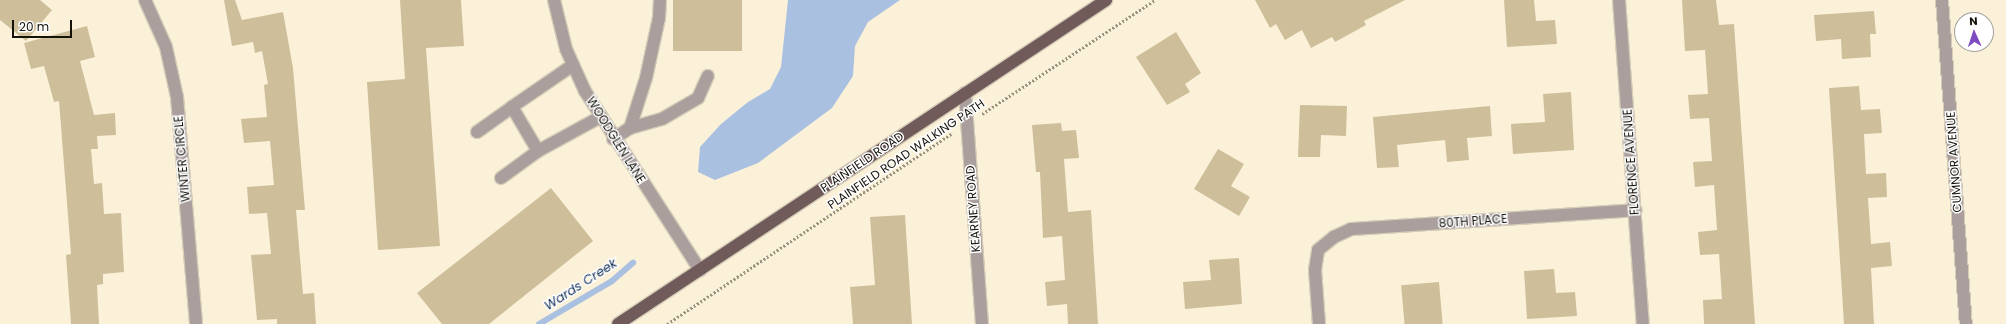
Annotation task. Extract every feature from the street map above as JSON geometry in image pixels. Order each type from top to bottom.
[{"type":"main road","name":"PLAINFIELD ROAD","points":[[618,324],[1106,0]]},
{"type":"street","name":"WINTER CIRCLE","points":[[145,0],[166,47],[177,98],[196,324]]},
{"type":"street","name":"WOODGLEN LANE","points":[[554,0],[566,49],[600,117],[700,270]]},
{"type":"street","points":[[630,128],[646,78],[659,18],[660,0]]},
{"type":"street","name":"FLORENCE AVENUE","points":[[1619,0],[1643,324]]},
{"type":"street","name":"CUMNOR AVENUE","points":[[1942,0],[1966,324]]},
{"type":"street","points":[[477,132],[573,65]]},
{"type":"street","points":[[613,139],[630,128],[662,119],[698,98],[708,76]]},
{"type":"street","name":"KEARNEY ROAD","points":[[965,93],[982,324]]},
{"type":"street","points":[[512,107],[538,151]]},
{"type":"street","points":[[501,178],[538,151],[600,117]]},
{"type":"street","name":"80TH PLACE","points":[[1319,324],[1315,270],[1318,250],[1334,237],[1351,229],[1635,210]]},
{"type":"path","name":"PLAINFIELD ROAD WALKING PATH","points":[[667,324],[1155,0]]},
{"type":"water","points":[[788,0],[900,0],[868,22],[855,46],[853,76],[832,108],[758,163],[715,180],[698,172],[700,147],[721,124],[748,102],[770,89],[781,67]]},
{"type":"building","points":[[0,0],[40,0],[52,10],[26,41],[0,20]]},
{"type":"building","points":[[224,0],[235,0],[242,20],[283,12],[293,68],[305,210],[296,210],[303,294],[314,293],[316,324],[277,324],[277,319],[257,320],[251,255],[271,254],[267,213],[249,214],[247,187],[274,185],[270,141],[244,143],[241,119],[267,117],[264,85],[268,84],[262,51],[255,53],[253,42],[232,46]]},
{"type":"building","points":[[400,0],[461,0],[464,46],[426,48],[440,246],[378,250],[367,82],[405,79]]},
{"type":"building","points":[[673,0],[742,0],[742,51],[673,51]]},
{"type":"building","points":[[1255,0],[1405,0],[1364,21],[1366,25],[1335,42],[1332,37],[1311,48],[1302,30],[1285,40],[1276,24],[1270,28]]},
{"type":"building","points":[[1504,0],[1534,0],[1536,21],[1555,20],[1557,44],[1507,47]]},
{"type":"building","points":[[1682,0],[1716,0],[1719,25],[1734,24],[1755,324],[1704,324],[1703,300],[1722,299],[1719,254],[1700,255],[1698,232],[1717,230],[1714,185],[1695,187],[1693,162],[1712,161],[1709,118],[1690,119],[1688,95],[1708,94],[1705,50],[1685,51]]},
{"type":"building","points":[[1874,11],[1876,34],[1870,34],[1871,57],[1842,59],[1841,39],[1816,41],[1814,15]]},
{"type":"building","points":[[87,26],[95,57],[80,61],[94,115],[115,113],[116,135],[97,136],[98,149],[91,149],[94,184],[102,183],[104,214],[121,213],[124,272],[103,274],[103,284],[97,285],[99,324],[71,324],[66,255],[71,254],[59,101],[54,102],[44,66],[31,69],[24,43]]},
{"type":"building","points":[[1176,32],[1201,73],[1185,84],[1190,92],[1167,105],[1136,57]]},
{"type":"building","points":[[1859,86],[1861,110],[1880,109],[1882,133],[1864,134],[1866,174],[1886,173],[1887,197],[1868,198],[1871,244],[1890,242],[1892,266],[1871,268],[1874,324],[1844,324],[1829,88]]},
{"type":"building","points":[[1571,92],[1574,150],[1513,154],[1511,124],[1545,122],[1543,94]]},
{"type":"building","points":[[1300,105],[1347,106],[1346,136],[1321,135],[1320,157],[1298,157]]},
{"type":"building","points":[[1490,106],[1492,136],[1467,138],[1469,160],[1447,162],[1445,140],[1397,145],[1399,167],[1377,168],[1373,117]]},
{"type":"building","points":[[1061,123],[1062,131],[1076,130],[1079,158],[1064,159],[1068,212],[1091,210],[1098,324],[1068,324],[1067,304],[1047,306],[1045,282],[1065,280],[1062,236],[1043,238],[1040,172],[1036,172],[1032,125]]},
{"type":"building","points":[[1218,149],[1244,164],[1231,186],[1250,197],[1239,216],[1194,189]]},
{"type":"building","points":[[551,188],[593,241],[489,324],[442,324],[417,293]]},
{"type":"building","points":[[905,215],[912,324],[853,324],[850,287],[875,285],[870,217]]},
{"type":"building","points":[[1239,258],[1242,304],[1185,309],[1183,282],[1211,280],[1209,260]]},
{"type":"building","points":[[1554,269],[1556,293],[1575,292],[1577,316],[1527,319],[1524,271]]},
{"type":"building","points":[[1439,282],[1443,324],[1405,324],[1401,285]]},
{"type":"waterway","name":"Wards Creek","points":[[539,324],[612,281],[633,263]]}]
